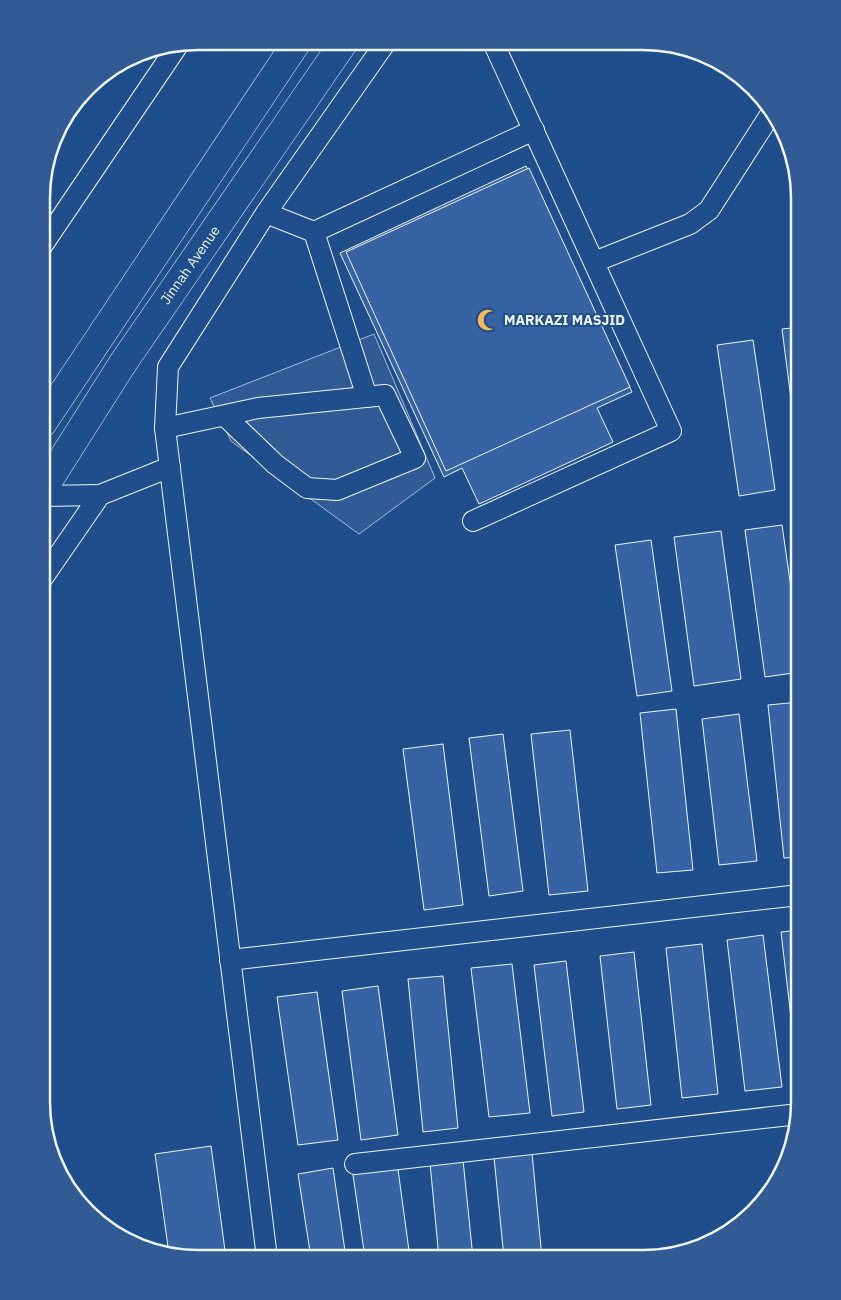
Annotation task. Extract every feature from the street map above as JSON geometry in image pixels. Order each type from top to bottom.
[{"type":"main road","points":[[50,412],[292,50]]},
{"type":"main road","name":"Jinnah Avenue","points":[[50,478],[123,363],[338,50]]},
{"type":"street","points":[[266,1250],[165,428],[168,367],[266,213],[380,50]]},
{"type":"street","points":[[473,521],[672,430],[497,50]]},
{"type":"street","points":[[50,234],[173,52]]},
{"type":"street","points":[[594,262],[690,224],[709,210],[767,119]]},
{"type":"street","points":[[266,213],[314,232],[534,130]]},
{"type":"street","points":[[314,232],[367,397]]},
{"type":"street","points":[[165,428],[258,408],[385,395],[415,458],[337,490],[307,488],[275,464],[225,416]]},
{"type":"street","points":[[50,496],[100,495],[170,467]]},
{"type":"street","points":[[50,568],[100,495]]},
{"type":"street","points":[[230,960],[791,896]]},
{"type":"street","points":[[355,1164],[790,1115]]},
{"type":"shaded area","points":[[374,334],[435,478],[359,534],[231,441],[210,398]]},
{"type":"building","name":"MARKAZI MASJID","points":[[526,166],[632,392],[597,408],[613,442],[479,504],[462,468],[444,477],[340,253]]},
{"type":"building","name":"MARKAZI MASJID","points":[[529,168],[630,387],[446,471],[346,252]]},
{"type":"building","points":[[791,328],[791,399],[782,329]]},
{"type":"building","points":[[753,340],[775,490],[739,496],[717,345]]},
{"type":"building","points":[[782,525],[791,588],[791,673],[765,677],[745,530]]},
{"type":"building","points":[[721,531],[741,679],[694,686],[674,537]]},
{"type":"building","points":[[651,540],[672,691],[637,696],[615,545]]},
{"type":"building","points":[[791,703],[791,858],[784,858],[768,705]]},
{"type":"building","points":[[676,709],[693,870],[657,873],[640,713]]},
{"type":"building","points":[[739,714],[757,861],[719,865],[702,719]]},
{"type":"building","points":[[570,730],[588,891],[549,895],[531,734]]},
{"type":"building","points":[[503,734],[523,891],[489,896],[469,738]]},
{"type":"building","points":[[443,744],[463,905],[424,910],[403,749]]},
{"type":"building","points":[[791,931],[791,1018],[781,932]]},
{"type":"building","points":[[763,935],[782,1087],[745,1091],[727,940]]},
{"type":"building","points":[[702,944],[718,1094],[682,1098],[666,948]]},
{"type":"building","points":[[634,952],[651,1105],[617,1109],[600,956]]},
{"type":"building","points":[[566,961],[584,1112],[552,1116],[534,965]]},
{"type":"building","points":[[512,964],[530,1113],[489,1117],[471,968]]},
{"type":"building","points":[[443,976],[458,1128],[423,1132],[408,979]]},
{"type":"building","points":[[378,986],[398,1135],[361,1140],[342,991]]},
{"type":"building","points":[[317,992],[338,1140],[298,1145],[277,997]]},
{"type":"building","points":[[211,1146],[225,1250],[179,1249],[168,1247],[155,1154]]},
{"type":"building","points":[[532,1153],[541,1250],[503,1250],[494,1157]]},
{"type":"building","points":[[463,1160],[472,1250],[438,1250],[430,1163]]},
{"type":"building","points":[[397,1162],[409,1250],[364,1250],[352,1168]]},
{"type":"building","points":[[333,1168],[345,1250],[310,1250],[298,1174]]},
{"type":"place","name":"MARKAZI MASJID","points":[[488,320]]}]
